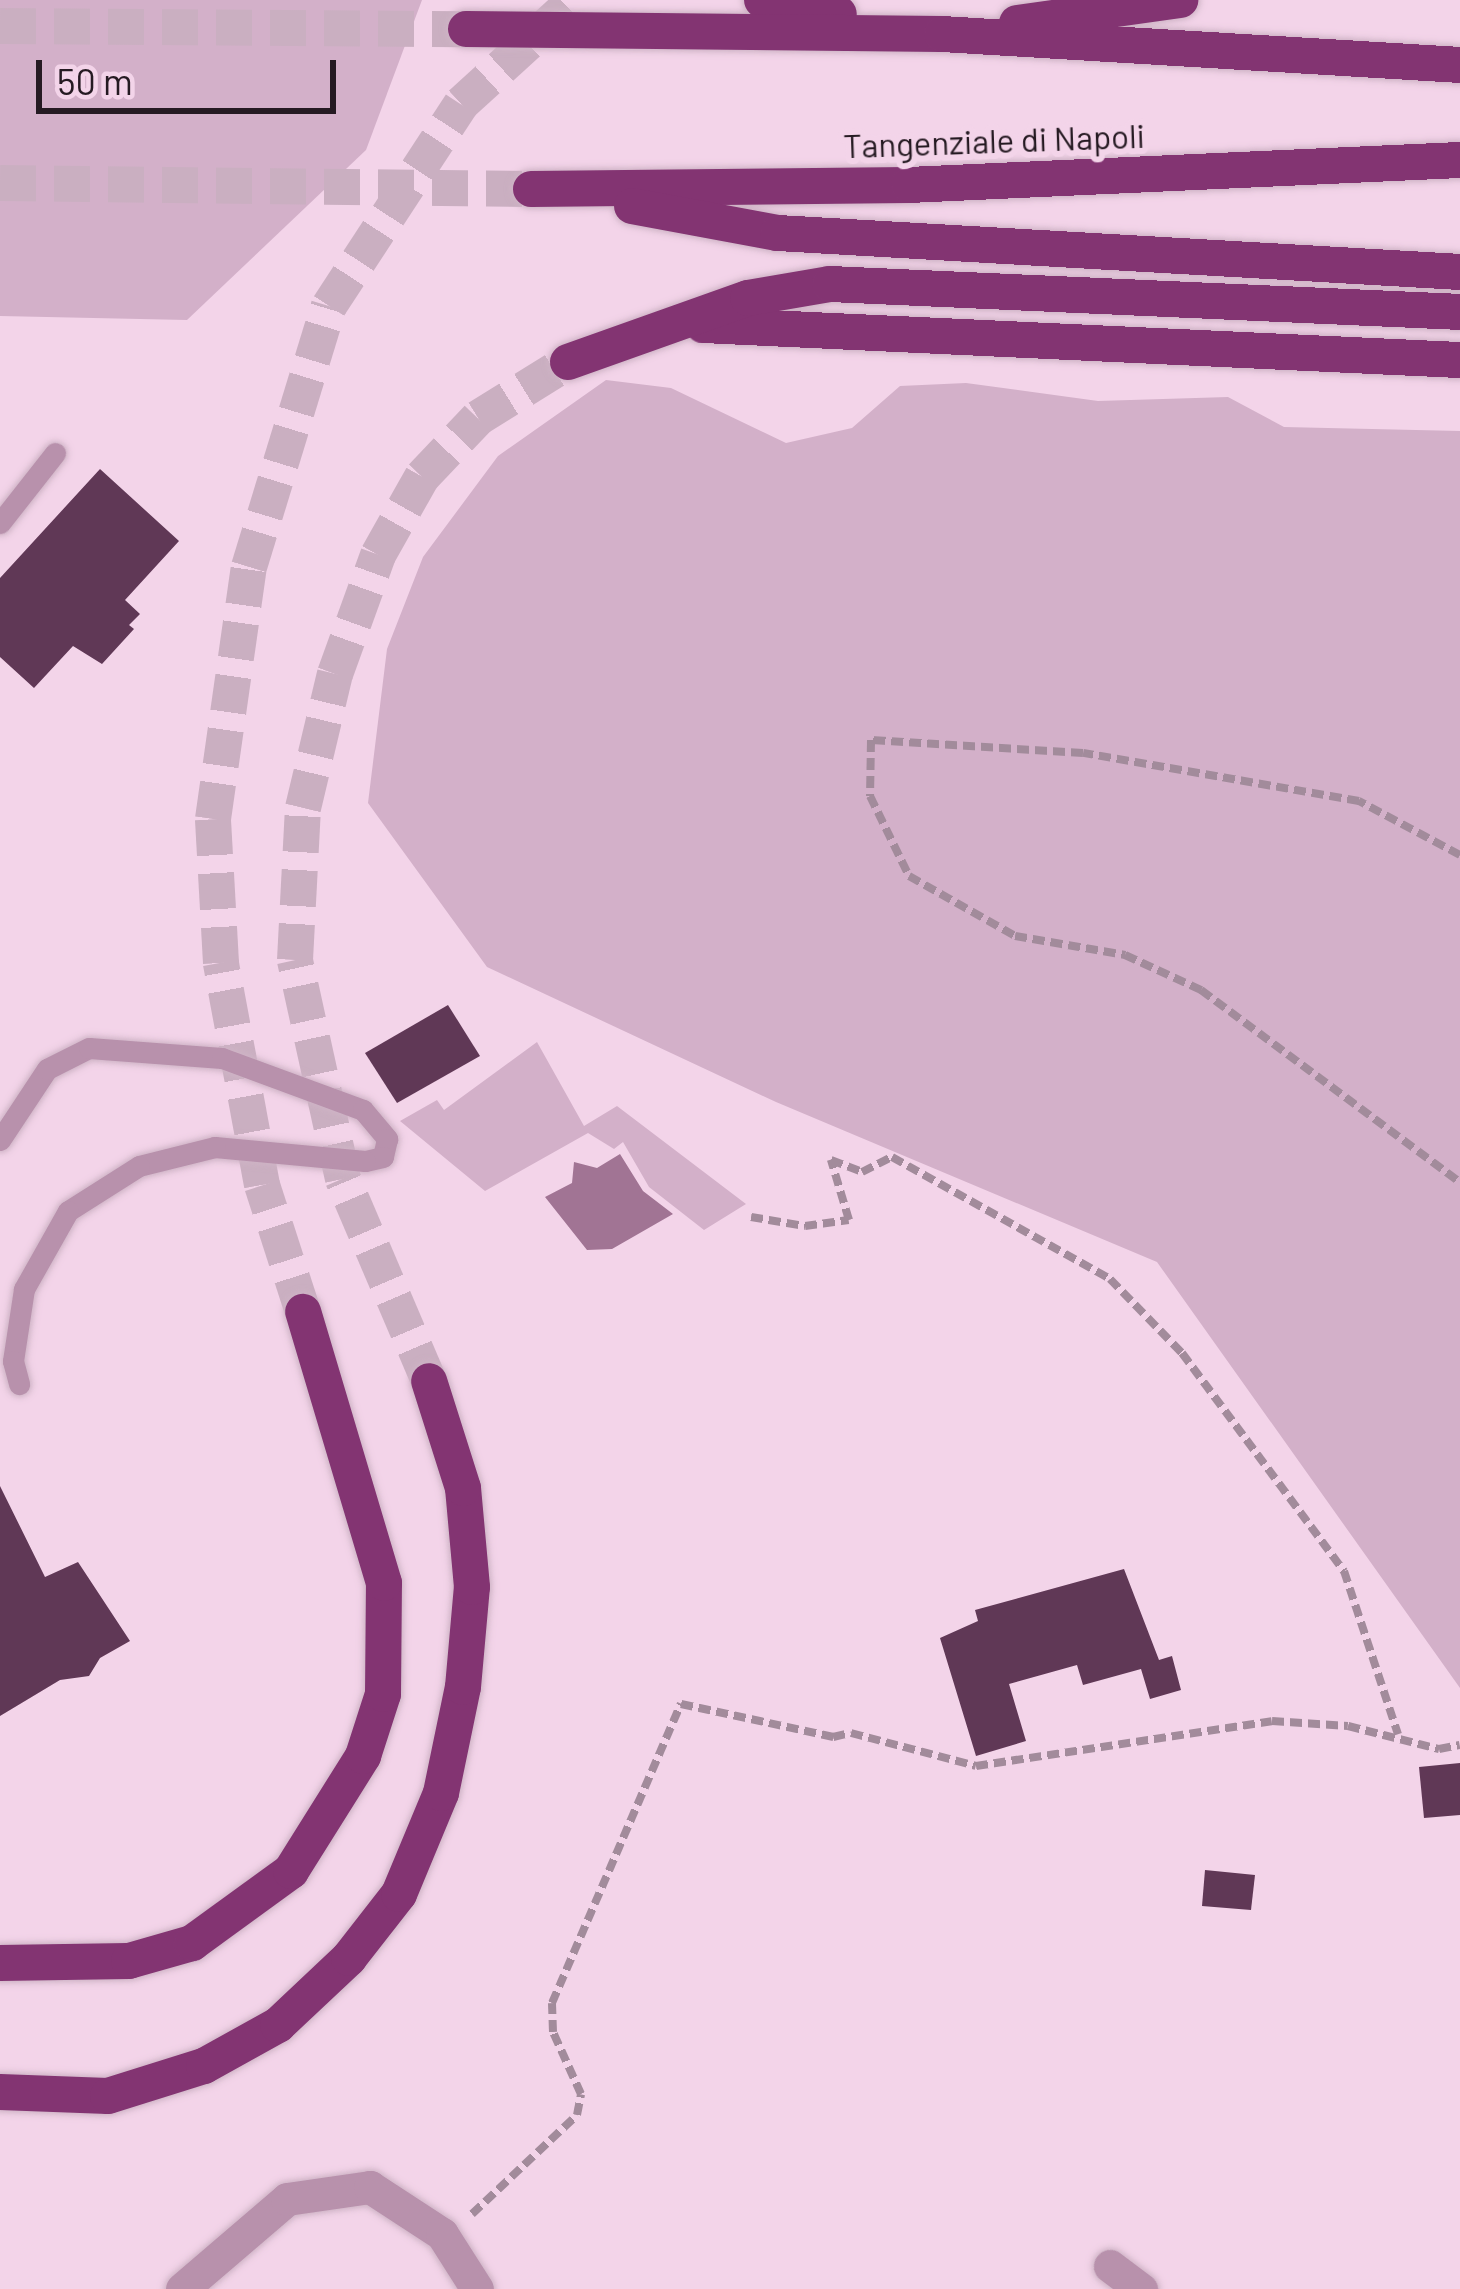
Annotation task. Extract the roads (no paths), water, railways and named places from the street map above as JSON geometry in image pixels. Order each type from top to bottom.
[{"type":"highway","points":[[762,0],[942,34],[1180,0]]},
{"type":"highway","points":[[466,29],[942,34],[1460,65]]},
{"type":"highway","name":"Tangenziale di Napoli","points":[[1460,160],[909,185],[538,189],[778,233],[1460,272]]},
{"type":"highway","points":[[568,362],[748,298],[854,284],[1460,312]]},
{"type":"highway","points":[[613,344],[746,324],[1460,360]]},
{"type":"highway","points":[[0,1963],[129,1961],[193,1943],[291,1871],[363,1756],[383,1694],[385,1583],[304,1312]]},
{"type":"highway","points":[[0,2092],[108,2096],[204,2066],[278,2025],[349,1958],[399,1894],[441,1793],[463,1687],[472,1587],[463,1488],[429,1382]]},
{"type":"street","points":[[182,2289],[287,2199],[370,2187],[447,2242],[477,2289]]},
{"type":"street","points":[[1110,2266],[1141,2289]]},
{"type":"lane","points":[[0,523],[55,453]]},
{"type":"lane","points":[[0,1140],[47,1069],[89,1048],[222,1058],[363,1110],[387,1139],[382,1157],[364,1161],[215,1147],[139,1166],[68,1211],[24,1289],[13,1361],[19,1384]]},
{"type":"tunnel","points":[[303,1312],[262,1185],[221,963],[213,819],[249,567],[329,306],[461,104],[575,0]]},
{"type":"tunnel","points":[[0,26],[466,29]]},
{"type":"tunnel","points":[[0,183],[531,189]]},
{"type":"tunnel","points":[[429,1381],[343,1179],[295,960],[303,808],[335,674],[378,555],[422,477],[478,418],[568,362]]}]
